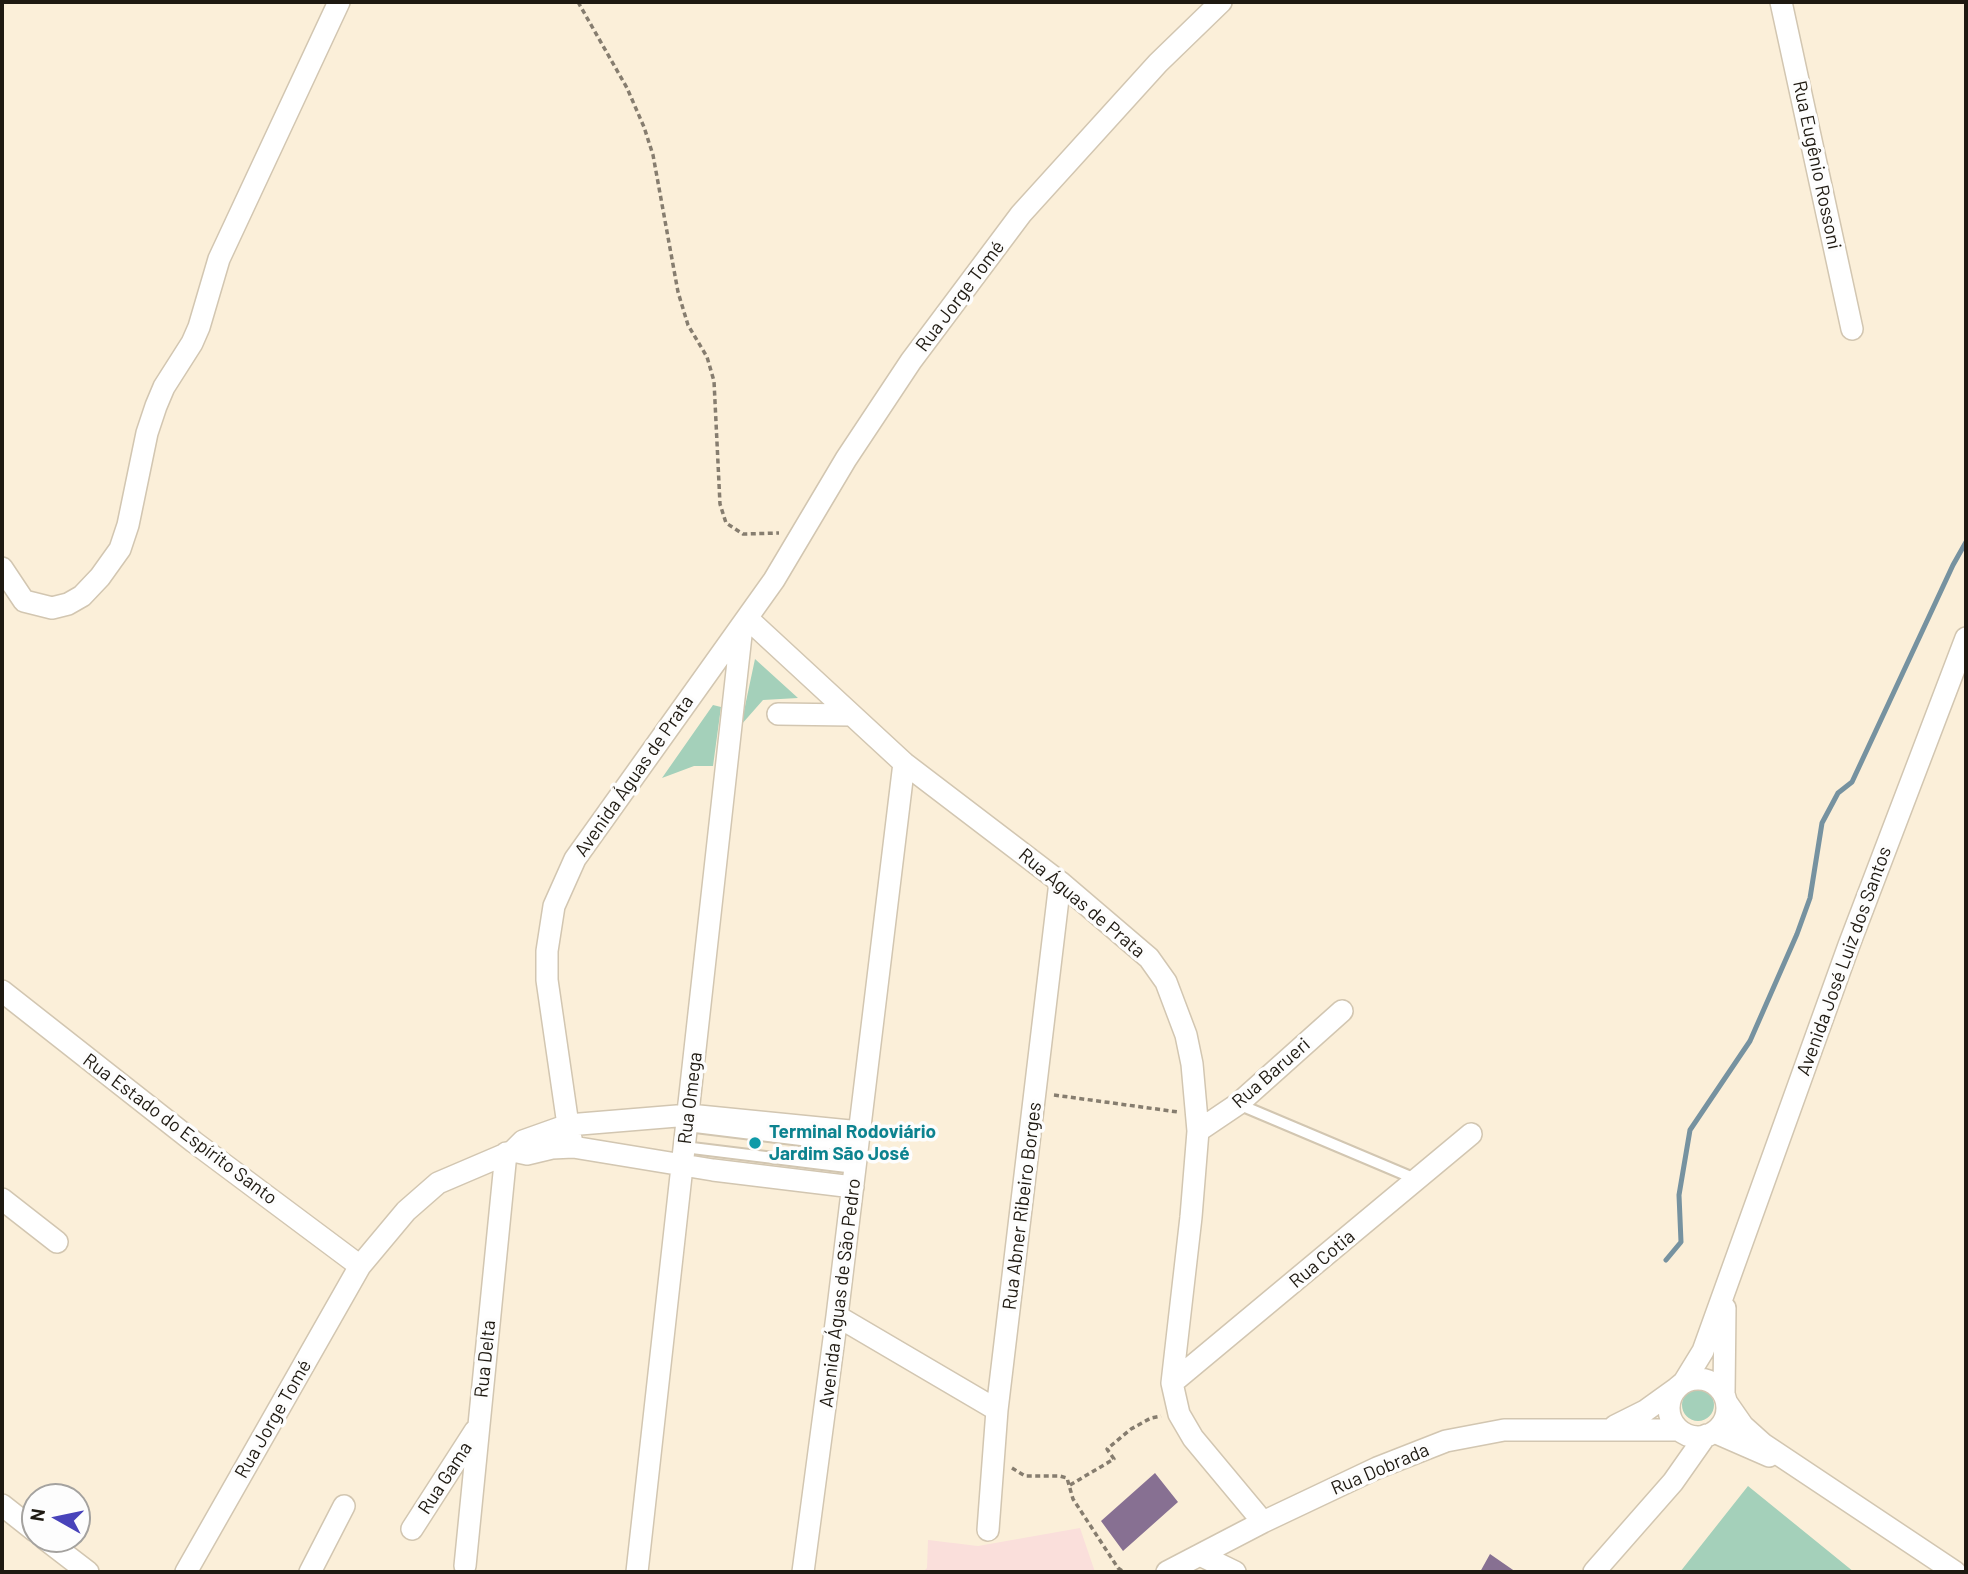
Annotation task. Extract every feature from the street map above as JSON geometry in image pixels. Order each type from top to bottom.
[{"type":"street","points":[[2,568],[24,601],[52,608],[68,604],[82,596],[120,549],[128,525],[147,433],[156,406],[164,387],[192,343],[219,259],[339,2]]},
{"type":"street","name":"Rua Jorge Tomé","points":[[744,621],[774,580],[846,459],[911,361],[1021,214],[1158,64],[1221,2]]},
{"type":"street","name":"Rua Eugênio Rossoni","points":[[1782,2],[1852,329]]},
{"type":"street","name":"Rua Águas de Prata","points":[[744,621],[904,763],[1060,882],[1149,958],[1166,982],[1186,1035],[1198,1123],[1191,1217],[1172,1383],[1179,1414],[1193,1438],[1263,1522]]},
{"type":"street","name":"Avenida Águas de Prata","points":[[573,1147],[547,980],[547,951],[554,906],[575,859],[744,621]]},
{"type":"street","name":"Rua Omega","points":[[637,1572],[744,621]]},
{"type":"street","name":"Avenida José Luiz dos Santos","points":[[1680,1385],[1703,1351],[1854,932],[1966,638]]},
{"type":"street","points":[[778,714],[850,715]]},
{"type":"street","name":"Avenida Águas de São Pedro","points":[[803,1572],[857,1158],[904,763]]},
{"type":"street","name":"Rua Abner Ribeiro Borges","points":[[988,1530],[997,1410],[1060,882]]},
{"type":"street","name":"Rua Estado do Espírito Santo","points":[[2,991],[194,1142],[360,1266]]},
{"type":"street","name":"Rua Barueri","points":[[1198,1123],[1238,1104],[1342,1011]]},
{"type":"street","points":[[360,1266],[422,1195],[438,1183],[509,1152],[523,1141],[568,1125],[857,1158]]},
{"type":"street","name":"Rua Cotia","points":[[1172,1383],[1471,1134]]},
{"type":"street","points":[[509,1152],[527,1154],[552,1148],[685,1138],[857,1158]]},
{"type":"street","name":"Rua Delta","points":[[466,1566],[478,1426],[509,1152]]},
{"type":"street","points":[[2,1199],[57,1242]]},
{"type":"street","name":"Rua Jorge Tomé","points":[[186,1572],[360,1266]]},
{"type":"street","name":"Avenida José Luiz dos Santos","points":[[1725,1399],[1726,1285]]},
{"type":"street","points":[[837,1316],[997,1410]]},
{"type":"street","points":[[1803,1471],[1696,1433],[1672,1418],[1672,1396],[1680,1385],[1701,1379],[1710,1381],[1743,1426],[1763,1444],[1955,1572]]},
{"type":"street","name":"Rua Dobrada","points":[[1610,1428],[1645,1411],[1680,1385]]},
{"type":"street","points":[[1594,1572],[1673,1482],[1696,1433],[1725,1419],[1725,1399]]},
{"type":"street","name":"Rua Gama","points":[[412,1529],[478,1426]]},
{"type":"street","name":"Rua Dobrada","points":[[1167,1572],[1263,1522],[1377,1468],[1446,1441],[1504,1430],[1610,1428],[1696,1433]]},
{"type":"street","points":[[2,1505],[21,1520]]},
{"type":"street","points":[[310,1572],[344,1506]]},
{"type":"street","points":[[63,1553],[88,1572]]},
{"type":"street","points":[[1200,1555],[1235,1572]]},
{"type":"lane","points":[[1238,1104],[1418,1180]]},
{"type":"path","points":[[578,2],[627,88],[653,155],[678,292],[688,325],[707,357],[714,381],[720,504],[726,523],[743,534],[802,533]]},
{"type":"path","points":[[1036,1093],[1198,1123]]},
{"type":"path","points":[[1070,1485],[1114,1459],[1107,1449],[1131,1429],[1151,1418],[1179,1414]]},
{"type":"path","points":[[994,1453],[1025,1476],[1067,1478],[1073,1499],[1124,1572]]},
{"type":"shaded area","points":[[1080,1528],[1095,1572],[923,1572],[927,1568],[928,1540],[978,1546]]},
{"type":"green space","points":[[755,659],[798,698],[763,700],[741,725]]},
{"type":"green space","points":[[713,705],[721,707],[713,766],[694,766],[662,778]]},
{"type":"green space","points":[[1698,1389],[1710,1393],[1714,1405],[1710,1417],[1698,1421],[1686,1417],[1682,1405],[1686,1393]]},
{"type":"green space","points":[[1748,1486],[1854,1572],[1680,1572]]},
{"type":"building","points":[[1155,1473],[1178,1502],[1123,1551],[1101,1521]]},
{"type":"building","points":[[1490,1554],[1516,1572],[1480,1572]]},
{"type":"waterway","points":[[1666,1260],[1681,1242],[1679,1195],[1690,1130],[1750,1041],[1810,898],[1822,823],[1838,793],[1852,782],[1966,542]]},
{"type":"place","name":"Terminal Rodoviário Jardim São José","points":[[755,1143]]}]
